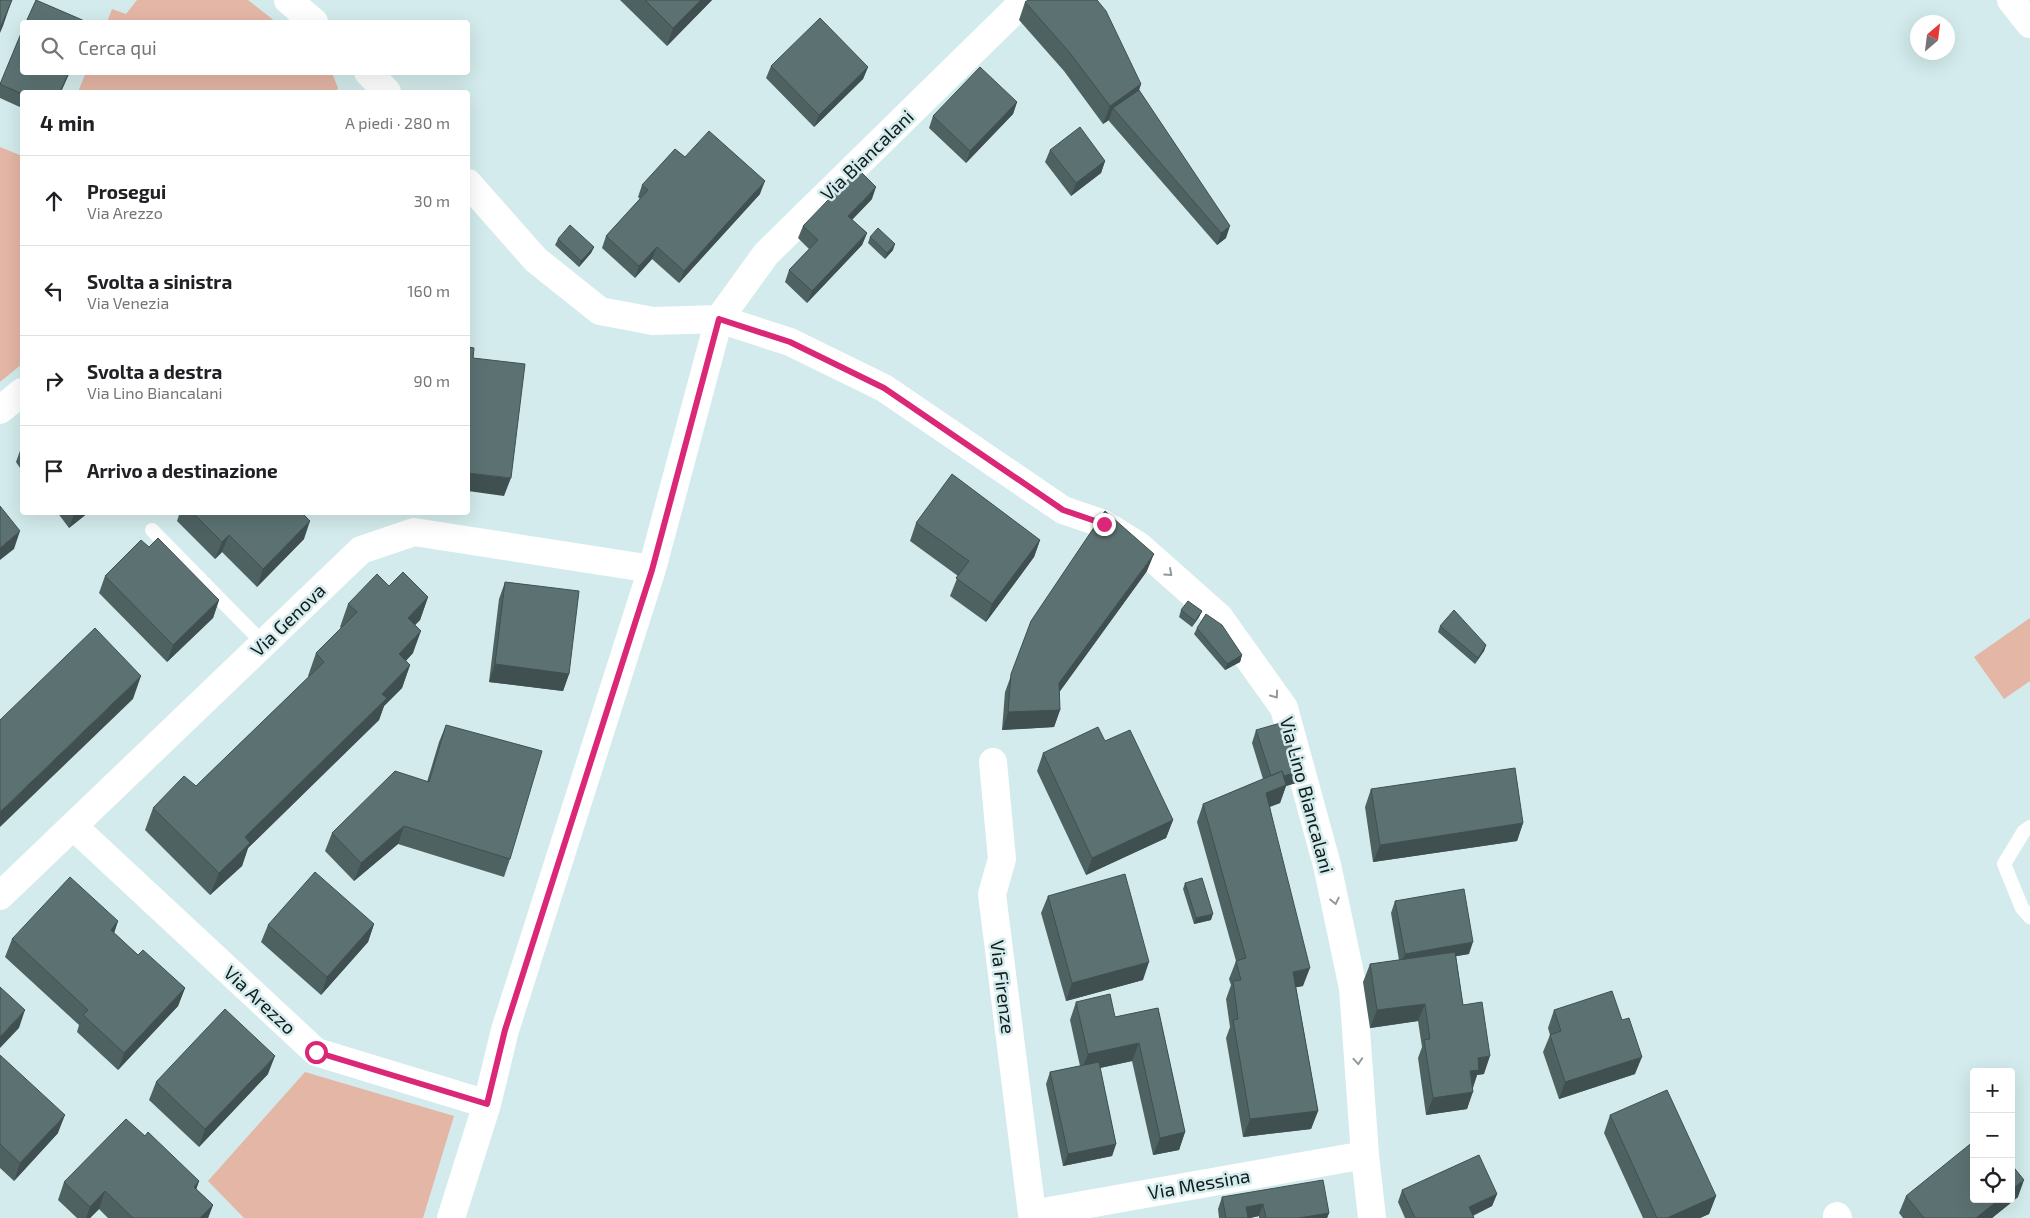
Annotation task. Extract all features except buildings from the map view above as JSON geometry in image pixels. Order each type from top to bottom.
[{"type":"street","points":[[288,0],[312,20]]},
{"type":"street","name":"Via Biancalani","points":[[719,319],[766,254],[1024,0]]},
{"type":"street","points":[[2011,0],[2030,24]]},
{"type":"street","points":[[371,75],[384,90]]},
{"type":"street","name":"Via Lino Biancalani","points":[[470,185],[536,260],[600,311],[653,321],[719,319],[790,342],[884,388],[1063,510],[1104,524],[1139,546],[1218,617],[1284,708],[1328,865],[1353,988],[1365,1155],[1372,1218]]},
{"type":"street","points":[[451,1218],[487,1104],[505,1030],[652,570],[719,319]]},
{"type":"street","points":[[0,410],[20,394]]},
{"type":"street","name":"Via Genova","points":[[0,896],[361,550],[414,532],[652,570]]},
{"type":"street","name":"Via Firenze","points":[[993,762],[1002,859],[992,894],[1026,1217]]},
{"type":"street","name":"Via Arezzo","points":[[73,826],[316,1052],[487,1104]]},
{"type":"street","name":"Via Messina","points":[[1026,1217],[1365,1155]]},
{"type":"lane","points":[[152,530],[263,643]]},
{"type":"lane","points":[[2030,827],[2024,831],[2004,864],[2022,908],[2030,917]]},
{"type":"shaded area","points":[[137,0],[248,0],[273,20],[108,20],[112,9],[126,14]]},
{"type":"shaded area","points":[[85,75],[333,75],[338,88],[337,90],[79,90]]},
{"type":"shaded area","points":[[0,147],[20,155],[20,366],[0,382]]},
{"type":"shaded area","points":[[2030,618],[2030,681],[2004,699],[1974,657]]},
{"type":"shaded area","points":[[305,1072],[454,1116],[423,1218],[244,1218],[208,1181]]},
{"type":"route","points":[[316,1052],[487,1104],[505,1030],[652,570],[719,319],[790,342],[884,388],[1063,510],[1104,524]]}]
